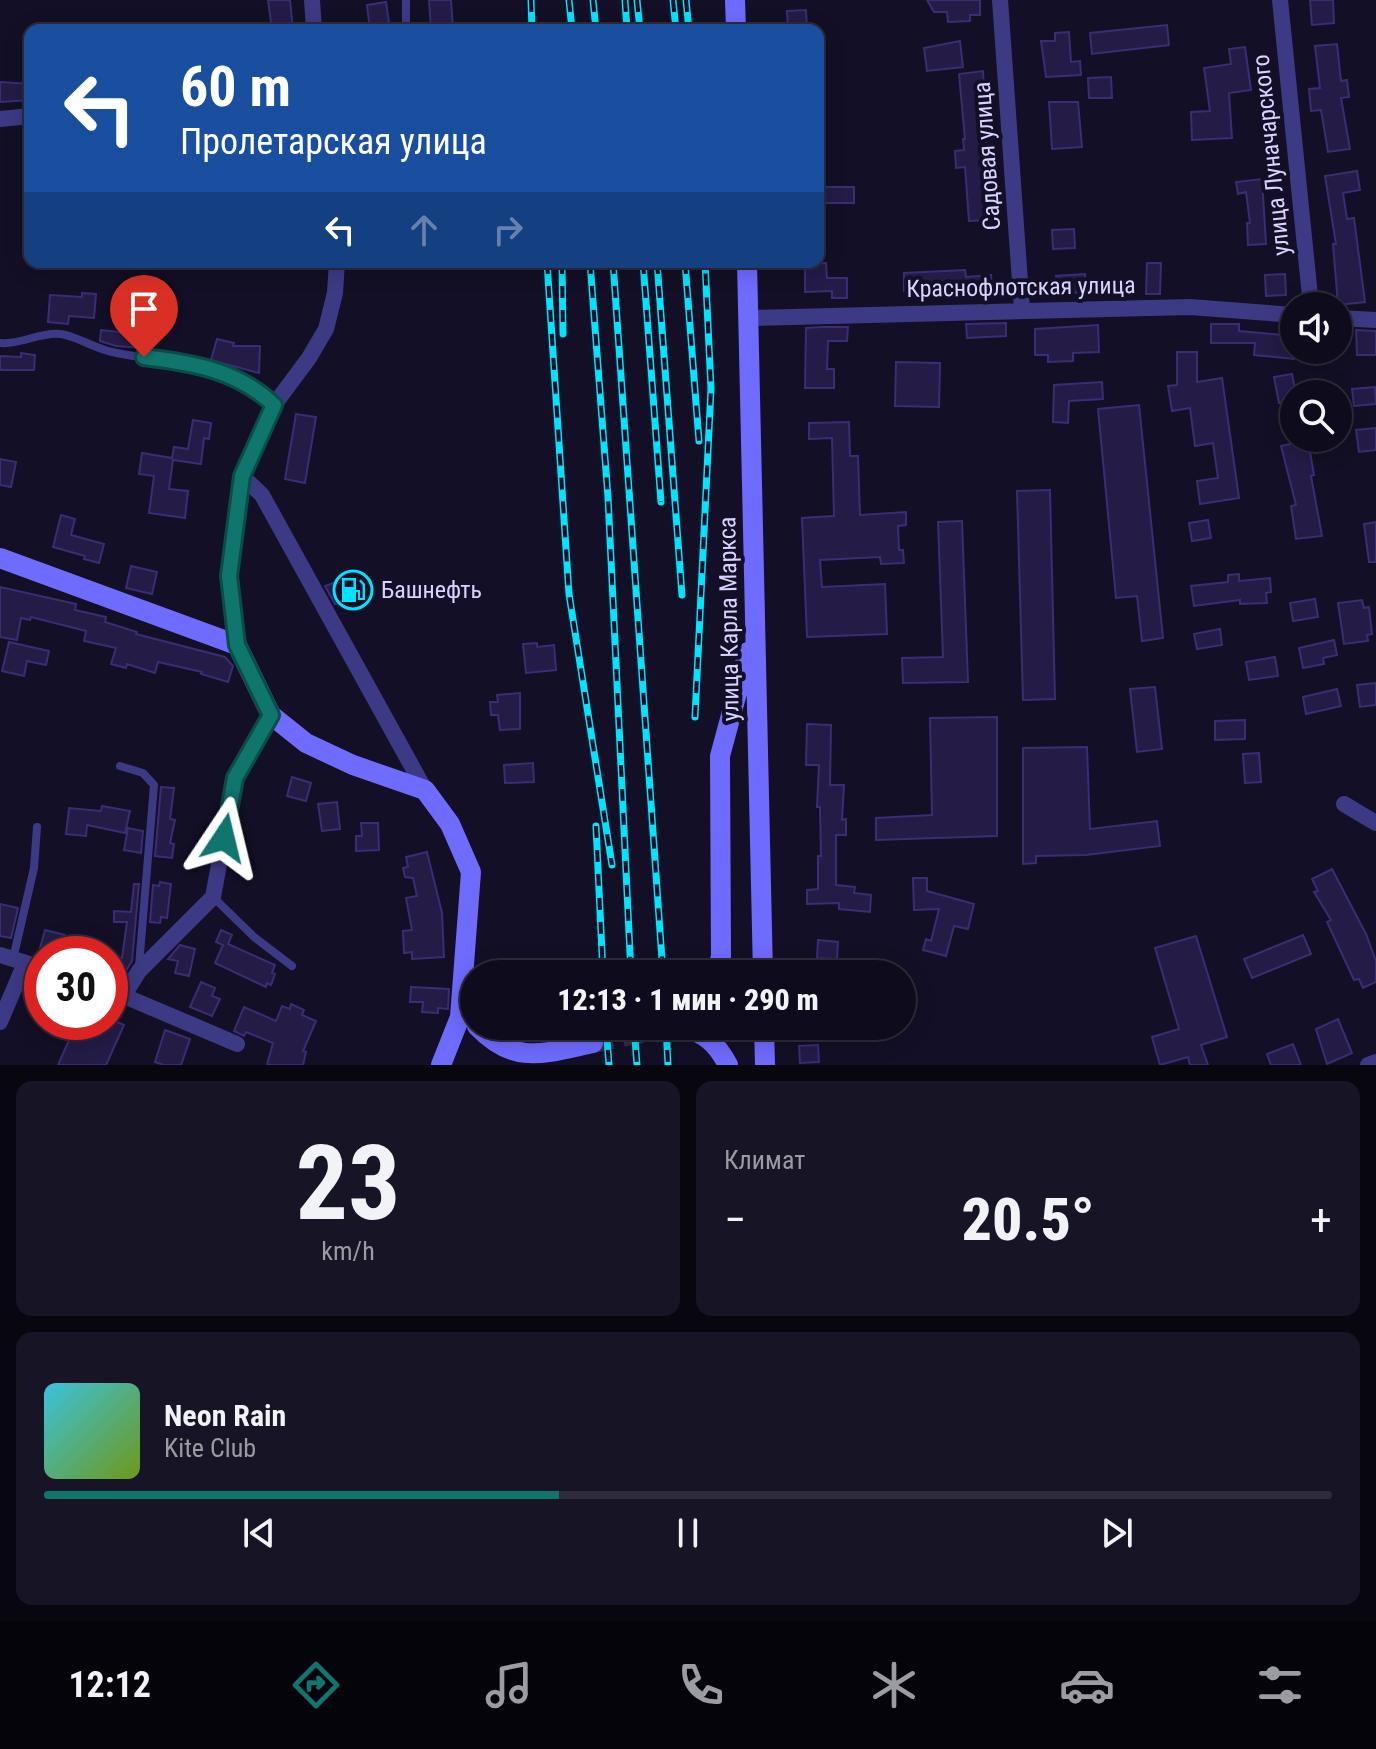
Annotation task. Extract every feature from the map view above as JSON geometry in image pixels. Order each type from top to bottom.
[{"type":"street","points":[[312,0],[314,24]]},
{"type":"street","points":[[735,0],[736,24]]},
{"type":"street","name":"Садовая улица","points":[[1000,0],[1022,310]]},
{"type":"street","name":"улица Луначарского","points":[[1280,0],[1310,292]]},
{"type":"street","points":[[0,119],[24,117]]},
{"type":"street","points":[[337,268],[335,293],[326,329],[274,405],[242,476],[229,576],[237,645],[271,715],[306,743],[353,765],[425,790]]},
{"type":"street","name":"улица Карла Маркса","points":[[747,268],[763,960]]},
{"type":"street","name":"Краснофлотская улица","points":[[749,318],[1190,307],[1280,314]]},
{"type":"street","points":[[1352,319],[1376,320]]},
{"type":"street","points":[[242,476],[262,495],[425,790],[450,824],[471,872],[464,960]]},
{"type":"street","points":[[0,558],[237,645]]},
{"type":"street","points":[[720,960],[720,756],[755,629]]},
{"type":"street","points":[[128,982],[213,897],[235,778],[271,715]]},
{"type":"street","points":[[1344,804],[1376,823]]},
{"type":"street","points":[[0,1022],[13,959]]},
{"type":"street","points":[[128,997],[237,1044]]},
{"type":"street","points":[[441,1065],[460,1017]]},
{"type":"street","points":[[489,1040],[507,1055],[524,1058],[593,1043],[557,1065]]},
{"type":"street","points":[[710,1040],[719,1047],[728,1065]]},
{"type":"street","points":[[764,1040],[765,1065]]},
{"type":"street","points":[[1368,1065],[1376,1062]]},
{"type":"lane","points":[[406,0],[406,24]]},
{"type":"lane","points":[[0,343],[16,344],[48,334],[64,334],[80,343],[113,352],[175,361],[237,377],[274,405]]},
{"type":"lane","points":[[120,766],[143,773],[154,785],[139,971]]},
{"type":"lane","points":[[13,959],[34,868],[37,827]]},
{"type":"lane","points":[[213,897],[254,937],[292,966]]},
{"type":"building","points":[[268,0],[290,0],[292,24],[271,24]]},
{"type":"building","points":[[429,0],[451,0],[453,24],[431,24]]},
{"type":"building","points":[[927,0],[980,0],[980,15],[970,15],[970,21],[948,22],[947,12],[934,12]]},
{"type":"building","points":[[1310,0],[1333,0],[1334,23],[1312,25]]},
{"type":"building","points":[[386,2],[389,24],[369,24],[367,5]]},
{"type":"building","points":[[806,10],[807,24],[788,24],[787,11]]},
{"type":"building","points":[[1167,25],[1169,45],[1092,54],[1090,33]]},
{"type":"building","points":[[1069,32],[1071,62],[1080,61],[1081,75],[1046,77],[1041,41],[1055,41],[1055,33]]},
{"type":"building","points":[[960,41],[963,67],[927,71],[924,48]]},
{"type":"building","points":[[1337,44],[1341,81],[1347,80],[1349,97],[1341,98],[1350,149],[1328,152],[1321,110],[1311,111],[1309,89],[1320,88],[1315,46]]},
{"type":"building","points":[[1245,47],[1251,90],[1229,93],[1232,138],[1192,140],[1191,112],[1210,111],[1204,68],[1231,64],[1229,49]]},
{"type":"building","points":[[983,71],[986,119],[989,119],[990,131],[986,132],[991,220],[969,221],[965,167],[956,168],[955,151],[964,150],[965,139],[959,74]]},
{"type":"building","points":[[1111,77],[1112,98],[1089,98],[1088,78]]},
{"type":"building","points":[[0,82],[24,84],[24,100],[0,102]]},
{"type":"building","points":[[1049,102],[1078,102],[1082,147],[1052,149]]},
{"type":"building","points":[[1357,171],[1360,190],[1343,193],[1347,219],[1354,218],[1365,302],[1352,303],[1352,292],[1337,292],[1333,244],[1336,244],[1325,176]]},
{"type":"building","points":[[1262,179],[1266,244],[1248,245],[1247,223],[1250,223],[1246,192],[1238,194],[1236,182]]},
{"type":"building","points":[[824,187],[854,187],[854,203],[824,203]]},
{"type":"building","points":[[1074,229],[1075,248],[1053,249],[1052,230]]},
{"type":"building","points":[[824,263],[827,278],[847,278],[847,298],[832,298],[832,291],[805,292],[805,268],[824,268]]},
{"type":"building","points":[[1147,263],[1161,263],[1160,294],[1146,294]]},
{"type":"building","points":[[965,270],[966,277],[991,275],[992,289],[904,291],[904,273]]},
{"type":"building","points":[[1085,274],[1087,292],[1057,294],[1056,276]]},
{"type":"building","points":[[1285,274],[1286,292],[1266,296],[1265,275]]},
{"type":"building","points":[[82,293],[96,294],[94,318],[69,316],[68,324],[48,322],[50,295],[82,297]]},
{"type":"building","points":[[1006,323],[1006,336],[967,338],[966,324]]},
{"type":"building","points":[[1211,324],[1239,324],[1239,331],[1280,335],[1280,358],[1254,355],[1255,343],[1211,343]]},
{"type":"building","points":[[1098,325],[1099,352],[1073,353],[1073,361],[1048,362],[1048,355],[1035,355],[1035,329]]},
{"type":"building","points":[[848,327],[847,341],[828,341],[827,369],[834,369],[834,388],[805,388],[806,328]]},
{"type":"building","points":[[101,330],[145,335],[144,348],[116,346],[100,341]]},
{"type":"building","points":[[1356,330],[1376,331],[1376,355],[1357,355]]},
{"type":"building","points":[[217,339],[234,343],[233,346],[260,346],[259,373],[211,360]]},
{"type":"building","points":[[1177,352],[1197,352],[1197,382],[1222,378],[1239,498],[1200,504],[1197,481],[1218,478],[1213,443],[1195,446],[1190,408],[1172,411],[1168,386],[1177,385]]},
{"type":"building","points":[[21,353],[35,355],[34,370],[0,370],[0,356],[21,357]]},
{"type":"building","points":[[896,362],[940,363],[939,407],[895,406]]},
{"type":"building","points":[[1292,374],[1293,380],[1280,380],[1280,403],[1279,403],[1274,377]]},
{"type":"building","points":[[1102,382],[1103,399],[1069,401],[1068,423],[1053,422],[1054,385]]},
{"type":"building","points":[[1375,387],[1376,404],[1354,406],[1352,389]]},
{"type":"building","points":[[1139,405],[1163,638],[1142,641],[1137,596],[1116,598],[1098,409]]},
{"type":"building","points":[[296,414],[316,417],[305,483],[285,479]]},
{"type":"building","points":[[193,420],[211,423],[209,439],[204,438],[201,464],[173,460],[169,489],[188,491],[185,518],[149,513],[154,476],[139,474],[142,453],[172,458],[174,447],[188,449]]},
{"type":"building","points":[[849,422],[850,456],[858,456],[860,515],[906,512],[906,525],[898,526],[899,550],[903,550],[904,563],[881,564],[880,557],[820,560],[822,587],[885,584],[887,634],[807,637],[802,518],[834,516],[832,438],[809,439],[809,423]]},
{"type":"building","points":[[1376,428],[1376,450],[1359,452],[1356,430]]},
{"type":"building","points":[[1283,452],[1310,452],[1314,475],[1311,476],[1322,536],[1296,539],[1291,506],[1296,505]]},
{"type":"building","points":[[0,459],[16,462],[11,487],[0,485]]},
{"type":"building","points":[[1050,490],[1055,699],[1023,700],[1017,491]]},
{"type":"building","points":[[61,515],[75,519],[71,535],[104,544],[99,563],[53,547]]},
{"type":"building","points":[[1208,520],[1211,538],[1192,541],[1189,523]]},
{"type":"building","points":[[962,521],[968,682],[903,683],[902,658],[943,657],[938,522]]},
{"type":"building","points":[[1376,522],[1376,562],[1369,562],[1364,524]]},
{"type":"building","points":[[131,566],[157,572],[152,594],[126,588]]},
{"type":"building","points":[[1239,574],[1239,581],[1270,578],[1271,592],[1266,593],[1267,603],[1240,604],[1240,600],[1194,606],[1191,586],[1228,582],[1228,575]]},
{"type":"building","points":[[354,576],[361,595],[335,604],[325,586]]},
{"type":"building","points":[[0,587],[76,604],[75,610],[106,617],[105,622],[136,634],[225,657],[233,666],[228,682],[202,672],[158,662],[155,673],[127,664],[126,668],[111,664],[116,648],[84,641],[86,631],[31,617],[30,620],[21,618],[17,640],[0,637]]},
{"type":"building","points":[[1315,599],[1318,617],[1293,621],[1290,603]]},
{"type":"building","points":[[1362,600],[1364,608],[1369,607],[1372,634],[1367,635],[1368,641],[1344,644],[1338,603]]},
{"type":"building","points":[[1220,629],[1222,645],[1197,649],[1194,634]]},
{"type":"building","points":[[1334,640],[1337,655],[1323,658],[1324,664],[1303,668],[1299,648]]},
{"type":"building","points":[[9,642],[49,651],[46,665],[27,661],[24,676],[2,671]]},
{"type":"building","points":[[537,643],[537,647],[554,645],[556,670],[526,673],[523,644]]},
{"type":"building","points":[[1275,657],[1278,676],[1249,680],[1246,662]]},
{"type":"building","points":[[1376,683],[1376,705],[1360,707],[1357,685]]},
{"type":"building","points":[[1155,687],[1162,749],[1137,752],[1130,689]]},
{"type":"building","points":[[1337,689],[1341,706],[1306,714],[1303,697]]},
{"type":"building","points":[[520,693],[520,729],[500,730],[498,715],[491,715],[490,702],[498,702],[497,695]]},
{"type":"building","points":[[997,717],[997,836],[876,840],[876,818],[932,815],[930,718]]},
{"type":"building","points":[[1245,720],[1245,739],[1215,740],[1215,721]]},
{"type":"building","points":[[807,724],[831,725],[830,785],[844,785],[842,820],[846,819],[846,835],[836,835],[836,885],[855,887],[854,893],[871,895],[870,912],[839,909],[839,903],[807,904],[807,890],[818,889],[818,856],[821,856],[820,807],[817,807],[819,765],[806,765]]},
{"type":"building","points":[[1087,747],[1090,829],[1157,821],[1160,846],[1086,855],[1036,856],[1036,863],[1023,864],[1023,748]]},
{"type":"building","points":[[1259,753],[1261,782],[1245,783],[1243,754]]},
{"type":"building","points":[[533,763],[534,782],[505,783],[504,765]]},
{"type":"building","points":[[292,777],[311,783],[306,801],[287,796]]},
{"type":"building","points":[[161,787],[174,788],[170,819],[175,820],[170,843],[174,844],[172,858],[155,856]]},
{"type":"building","points":[[337,802],[340,829],[322,831],[318,804]]},
{"type":"building","points":[[102,806],[130,811],[125,833],[87,825],[86,836],[66,834],[69,808],[101,811]]},
{"type":"building","points":[[361,823],[378,823],[379,850],[356,851],[356,836],[362,836]]},
{"type":"building","points":[[128,828],[143,831],[141,853],[124,850]]},
{"type":"building","points":[[427,852],[442,913],[444,957],[412,959],[412,952],[404,953],[403,931],[412,930],[406,898],[417,896],[413,878],[405,877],[403,868],[408,867],[406,857]]},
{"type":"building","points":[[1332,869],[1366,934],[1376,961],[1376,982],[1363,988],[1359,979],[1354,980],[1327,922],[1331,920],[1314,892],[1318,891],[1312,879]]},
{"type":"building","points":[[913,878],[927,878],[927,891],[974,904],[968,929],[954,926],[946,956],[923,950],[926,939],[931,941],[939,909],[914,910]]},
{"type":"building","points":[[160,882],[171,884],[167,918],[161,917],[160,923],[150,922],[153,885],[159,886]]},
{"type":"building","points":[[134,884],[139,884],[132,961],[128,967],[127,922],[114,922],[114,911],[131,912]]},
{"type":"building","points":[[0,904],[18,908],[11,938],[0,936]]},
{"type":"building","points":[[45,930],[65,935],[65,936],[43,936]]},
{"type":"building","points":[[221,930],[232,935],[228,944],[275,965],[271,985],[267,983],[266,987],[215,963],[223,945],[216,942]]},
{"type":"building","points":[[1303,935],[1311,954],[1252,978],[1244,959]]},
{"type":"building","points":[[1196,936],[1227,1037],[1201,1045],[1208,1065],[1190,1065],[1188,1057],[1160,1065],[1152,1037],[1179,1029],[1155,948]]},
{"type":"building","points":[[818,940],[838,942],[837,959],[817,958]]},
{"type":"building","points":[[180,945],[195,949],[189,976],[175,973],[178,961],[168,959]]},
{"type":"building","points":[[201,982],[215,988],[212,996],[220,999],[212,1016],[190,1007]]},
{"type":"building","points":[[411,987],[449,989],[448,1009],[438,1008],[438,1013],[422,1012],[423,1002],[410,1002]]},
{"type":"building","points":[[291,1004],[304,1010],[302,1015],[316,1021],[303,1051],[306,1052],[303,1065],[267,1065],[273,1043],[246,1032],[244,1036],[234,1031],[244,1007],[276,1021],[282,1006],[290,1009]]},
{"type":"building","points":[[1338,1019],[1352,1053],[1327,1064],[1316,1029]]},
{"type":"building","points":[[165,1030],[190,1039],[181,1065],[155,1062]]},
{"type":"building","points":[[69,1040],[117,1040],[106,1065],[58,1065]]},
{"type":"building","points":[[1293,1044],[1301,1065],[1271,1065],[1267,1054]]},
{"type":"building","points":[[818,1045],[819,1062],[800,1063],[799,1046]]},
{"type":"tunnel","points":[[593,1043],[608,1040]]},
{"type":"railway","points":[[531,0],[532,24]]},
{"type":"railway","points":[[569,0],[571,24]]},
{"type":"railway","points":[[593,0],[595,24]]},
{"type":"railway","points":[[625,0],[627,24]]},
{"type":"railway","points":[[637,0],[639,24]]},
{"type":"railway","points":[[673,0],[675,24]]},
{"type":"railway","points":[[686,0],[688,24]]},
{"type":"railway","points":[[547,268],[569,594],[612,865]]},
{"type":"railway","points":[[562,268],[563,334]]},
{"type":"railway","points":[[590,268],[608,497],[630,960]]},
{"type":"railway","points":[[613,268],[662,960]]},
{"type":"railway","points":[[643,268],[661,502]]},
{"type":"railway","points":[[657,268],[682,595]]},
{"type":"railway","points":[[685,268],[699,441]]},
{"type":"railway","points":[[695,717],[711,389],[705,268]]},
{"type":"railway","points":[[596,826],[602,960]]},
{"type":"railway","points":[[607,1040],[609,1065]]},
{"type":"railway","points":[[635,1040],[637,1065]]},
{"type":"railway","points":[[667,1040],[668,1065]]},
{"type":"place","name":"Башнефть","points":[[353,590]]},
{"type":"route","points":[[144,357],[175,361],[237,377],[274,405],[242,476],[229,576],[237,645],[271,715],[235,778],[224,838]]}]
